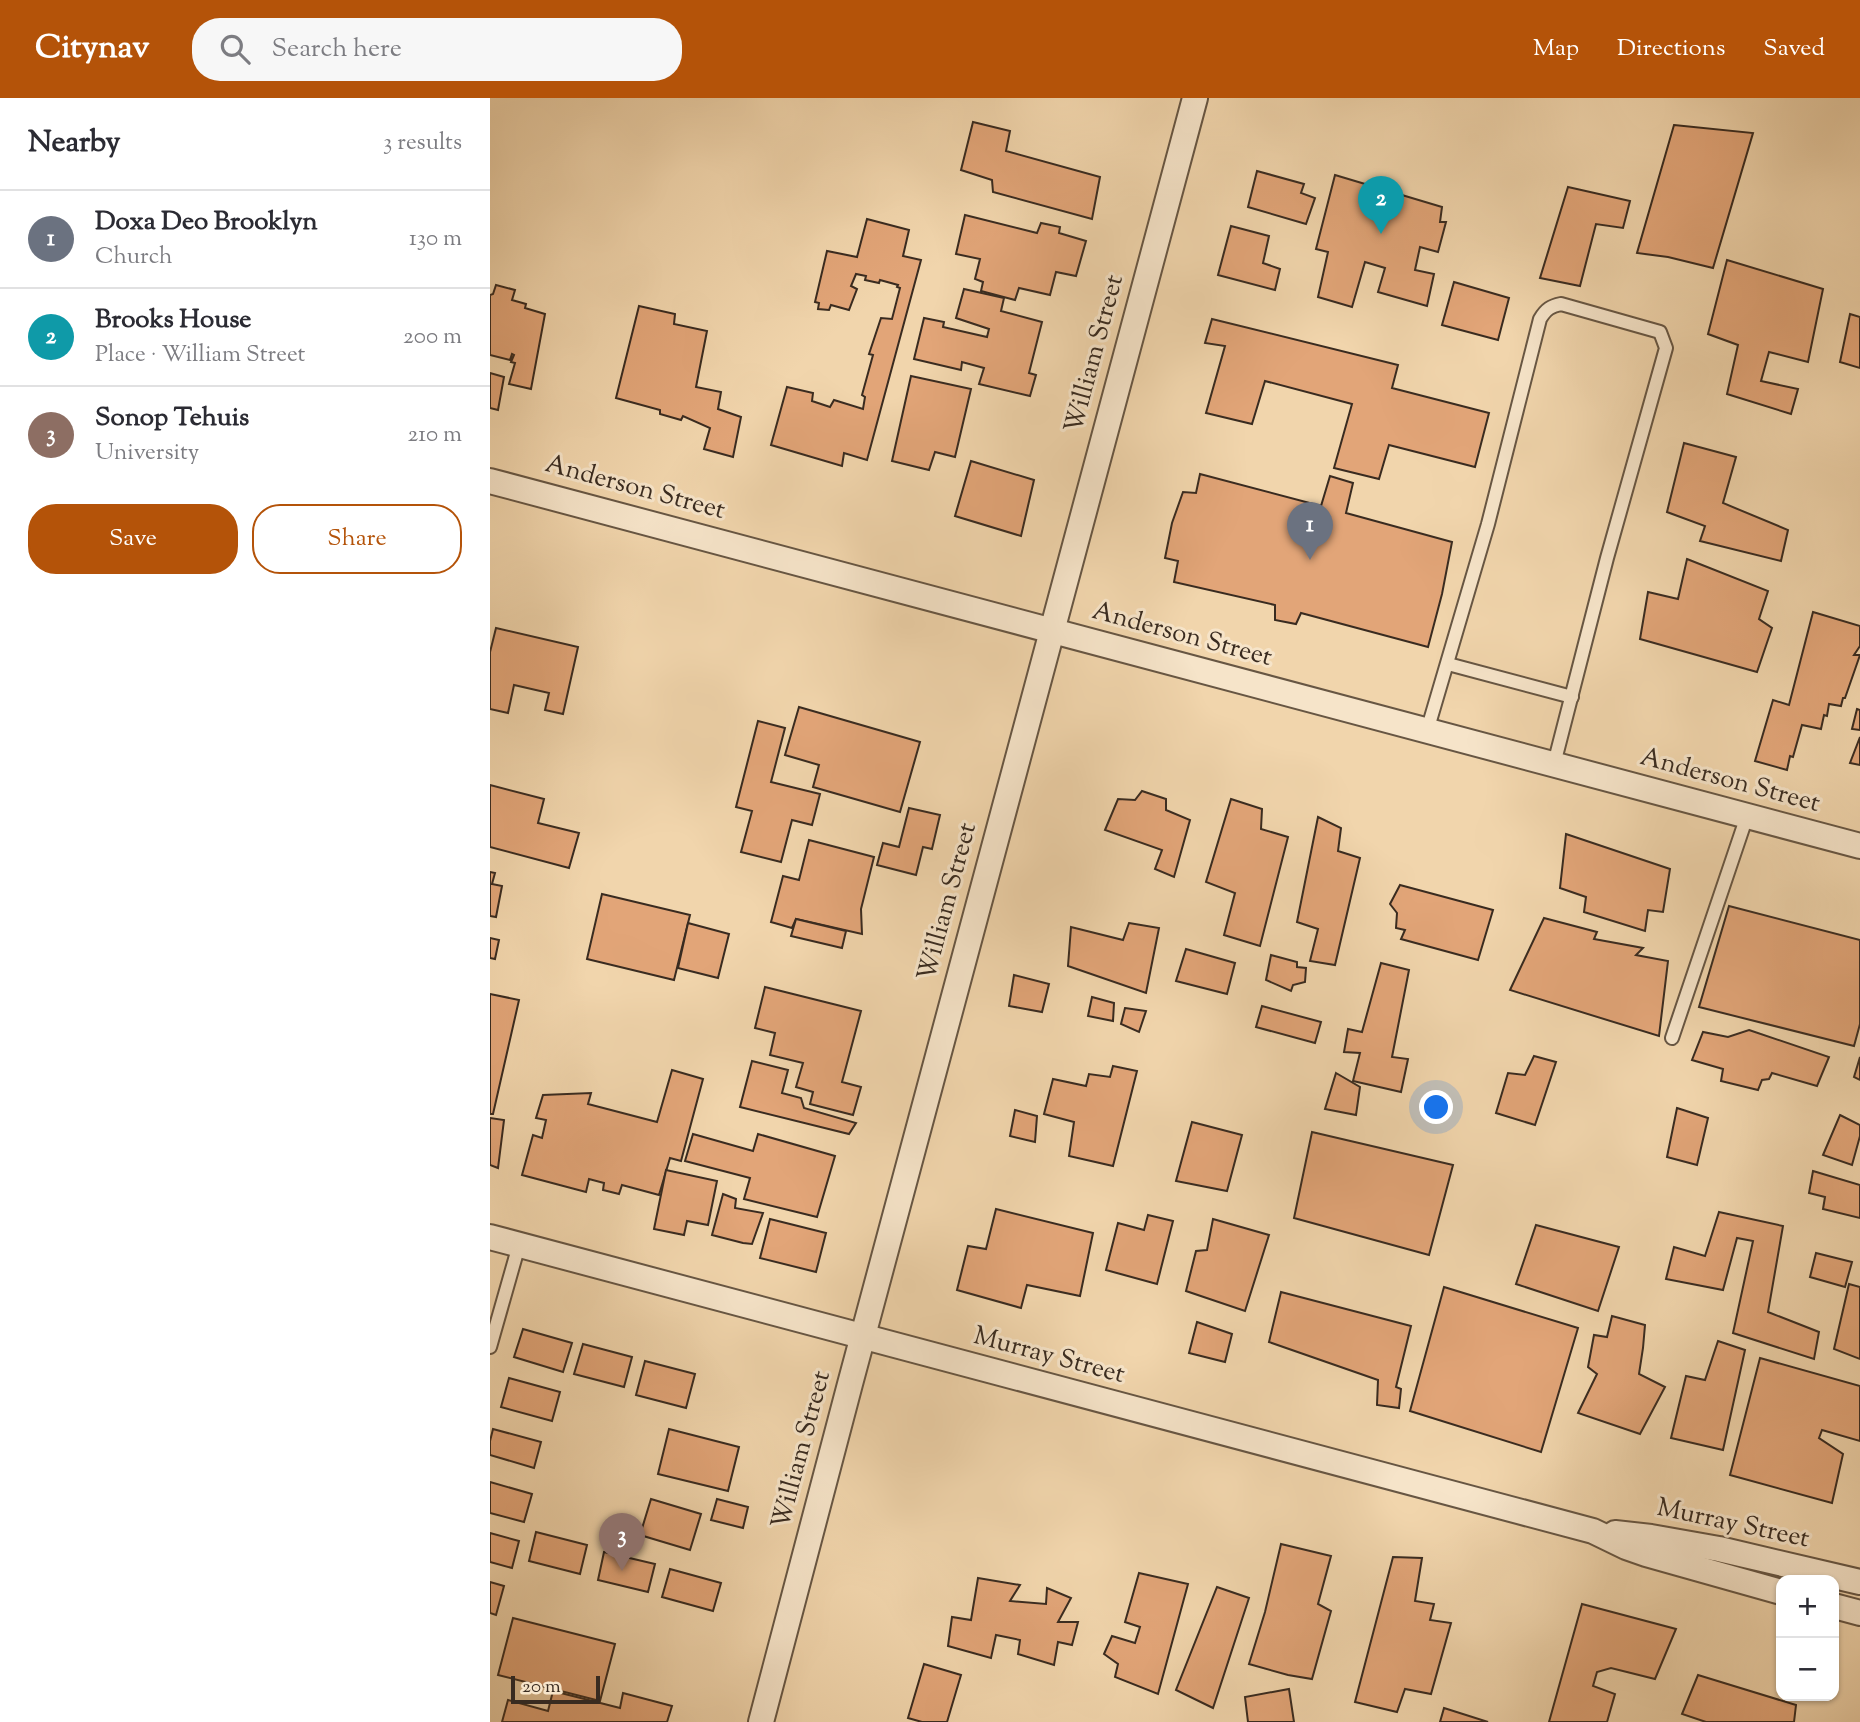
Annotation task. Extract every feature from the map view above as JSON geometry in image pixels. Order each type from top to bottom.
[{"type":"street","name":"William Street","points":[[761,1722],[1195,98]]},
{"type":"street","name":"Anderson Street","points":[[490,481],[1860,846]]},
{"type":"street","name":"Murray Street","points":[[490,1237],[1593,1531],[1719,1549],[1860,1582]]},
{"type":"street","name":"Murray Street","points":[[1593,1531],[1646,1554],[1776,1591]]},
{"type":"street","points":[[1839,1607],[1860,1613]]},
{"type":"lane","points":[[1427,731],[1488,524],[1541,319],[1551,306],[1561,304],[1660,332],[1666,348],[1607,558],[1554,764]]},
{"type":"lane","points":[[1448,664],[1572,697]]},
{"type":"lane","points":[[1672,1038],[1747,816]]},
{"type":"lane","points":[[490,1347],[519,1245]]},
{"type":"building","points":[[973,122],[1010,131],[1006,151],[1100,177],[1092,219],[993,192],[992,180],[961,170]]},
{"type":"building","points":[[1674,125],[1753,133],[1713,268],[1637,253]]},
{"type":"building","points":[[1257,171],[1304,184],[1301,193],[1315,198],[1306,224],[1248,207]]},
{"type":"building","points":[[1335,175],[1442,207],[1440,222],[1446,222],[1438,252],[1420,247],[1415,270],[1434,274],[1427,306],[1378,292],[1385,268],[1365,262],[1352,307],[1318,297],[1328,252],[1316,249]]},
{"type":"building","points":[[1568,187],[1630,201],[1623,228],[1596,224],[1580,286],[1540,278]]},
{"type":"building","points":[[965,215],[1037,233],[1041,223],[1060,227],[1059,233],[1086,241],[1076,276],[1056,272],[1050,295],[1019,288],[1015,300],[981,291],[983,282],[975,279],[980,259],[956,254]]},
{"type":"building","points":[[867,219],[909,230],[903,256],[921,260],[867,460],[844,453],[842,466],[771,445],[787,387],[813,393],[812,401],[830,407],[834,400],[863,409],[865,397],[862,395],[873,355],[869,354],[881,318],[892,319],[900,288],[880,280],[879,283],[865,280],[866,276],[856,274],[851,286],[857,289],[849,310],[831,305],[829,310],[818,309],[819,303],[815,302],[827,251],[857,257]]},
{"type":"building","points":[[1231,226],[1269,236],[1263,263],[1280,269],[1275,290],[1218,275]]},
{"type":"building","points":[[1727,260],[1823,289],[1808,362],[1769,352],[1761,381],[1798,389],[1791,414],[1727,394],[1738,345],[1708,334]]},
{"type":"building","points":[[1454,282],[1509,298],[1498,340],[1442,325]]},
{"type":"building","points":[[496,285],[515,290],[512,300],[526,304],[525,308],[545,314],[531,389],[509,384],[515,363],[511,362],[514,355],[512,354],[510,360],[490,355],[490,295]]},
{"type":"building","points":[[964,289],[1004,298],[1001,311],[1042,322],[1029,373],[1036,375],[1030,396],[979,384],[984,368],[962,362],[961,370],[914,359],[924,318],[944,322],[943,327],[987,337],[989,329],[956,318]]},
{"type":"building","points":[[639,306],[675,314],[674,324],[707,331],[696,387],[721,392],[718,409],[741,417],[733,457],[704,449],[710,428],[683,416],[681,420],[660,414],[660,410],[616,398]]},
{"type":"building","points":[[1850,314],[1860,317],[1860,368],[1840,362]]},
{"type":"building","points":[[1212,319],[1398,365],[1392,388],[1489,413],[1475,467],[1389,445],[1379,479],[1334,468],[1352,404],[1265,381],[1252,424],[1206,413],[1225,346],[1205,343]]},
{"type":"building","points":[[490,373],[504,377],[498,410],[490,408]]},
{"type":"building","points":[[911,376],[971,389],[955,457],[935,452],[929,470],[892,461]]},
{"type":"building","points":[[1684,443],[1736,457],[1723,503],[1788,530],[1781,561],[1700,541],[1705,526],[1667,512]]},
{"type":"building","points":[[971,461],[1034,480],[1021,536],[955,516]]},
{"type":"building","points":[[1200,474],[1321,506],[1330,476],[1353,483],[1346,513],[1452,542],[1428,647],[1301,613],[1296,624],[1275,620],[1275,605],[1174,582],[1178,561],[1165,558],[1172,523],[1183,492],[1196,493]]},
{"type":"building","points":[[1687,559],[1768,591],[1759,619],[1772,628],[1757,672],[1640,639],[1648,592],[1678,599]]},
{"type":"building","points":[[1813,612],[1860,626],[1860,646],[1854,655],[1860,655],[1841,706],[1829,704],[1821,729],[1802,725],[1787,770],[1755,761],[1773,700],[1789,705]]},
{"type":"building","points":[[496,628],[578,647],[563,714],[545,710],[549,693],[514,685],[508,713],[490,709],[490,652]]},
{"type":"building","points":[[799,707],[920,742],[900,812],[813,787],[819,765],[785,755]]},
{"type":"building","points":[[1857,709],[1860,710],[1860,730],[1852,729]]},
{"type":"building","points":[[758,721],[785,728],[771,782],[820,794],[812,825],[792,820],[781,862],[741,852],[752,811],[736,807]]},
{"type":"building","points":[[1860,737],[1860,765],[1850,763]]},
{"type":"building","points":[[490,785],[544,799],[538,823],[579,833],[569,868],[490,847]]},
{"type":"building","points":[[1142,791],[1166,799],[1166,810],[1190,820],[1174,877],[1155,869],[1162,850],[1105,830],[1118,799],[1135,800]]},
{"type":"building","points":[[1231,799],[1262,809],[1261,829],[1288,837],[1260,946],[1224,935],[1235,893],[1206,882]]},
{"type":"building","points":[[909,808],[940,815],[932,849],[923,847],[916,875],[877,865],[883,843],[899,847]]},
{"type":"building","points":[[1318,817],[1341,828],[1338,851],[1360,858],[1335,965],[1310,961],[1318,929],[1297,922]]},
{"type":"building","points":[[1566,834],[1670,869],[1663,912],[1648,910],[1645,931],[1584,912],[1586,897],[1560,888]]},
{"type":"building","points":[[809,840],[874,857],[861,909],[862,934],[796,919],[792,928],[771,922],[783,876],[799,880]]},
{"type":"building","points":[[490,872],[495,873],[492,884],[502,886],[496,917],[490,916]]},
{"type":"building","points":[[1400,885],[1493,910],[1478,960],[1401,939],[1405,930],[1396,928],[1397,913],[1390,904]]},
{"type":"building","points":[[602,894],[690,915],[674,980],[587,959]]},
{"type":"building","points":[[1729,906],[1860,940],[1860,1024],[1854,1046],[1699,1007]]},
{"type":"building","points":[[1544,918],[1597,932],[1594,939],[1643,948],[1636,955],[1668,961],[1659,1036],[1510,990]]},
{"type":"building","points":[[796,919],[846,931],[842,948],[791,936]]},
{"type":"building","points":[[688,923],[729,934],[718,978],[678,968]]},
{"type":"building","points":[[1129,923],[1159,928],[1146,993],[1068,966],[1071,927],[1123,940]]},
{"type":"building","points":[[490,938],[499,940],[495,959],[490,958]]},
{"type":"building","points":[[1186,949],[1235,963],[1227,994],[1176,981]]},
{"type":"building","points":[[1271,955],[1297,962],[1297,967],[1306,968],[1305,982],[1293,985],[1291,991],[1266,980]]},
{"type":"building","points":[[1381,963],[1409,970],[1392,1057],[1408,1059],[1401,1092],[1353,1081],[1360,1053],[1344,1052],[1348,1029],[1362,1032]]},
{"type":"building","points":[[1014,975],[1049,984],[1042,1012],[1009,1006]]},
{"type":"building","points":[[765,987],[861,1011],[842,1082],[861,1087],[853,1115],[810,1104],[813,1092],[796,1087],[803,1063],[770,1055],[775,1033],[755,1028]]},
{"type":"building","points":[[490,994],[519,1000],[493,1114],[490,1114]]},
{"type":"building","points":[[1092,997],[1114,1003],[1113,1021],[1088,1016]]},
{"type":"building","points":[[1262,1006],[1321,1022],[1315,1043],[1256,1027]]},
{"type":"building","points":[[1125,1008],[1146,1011],[1139,1032],[1121,1024]]},
{"type":"building","points":[[1749,1030],[1829,1057],[1817,1086],[1772,1073],[1769,1079],[1762,1080],[1758,1090],[1721,1081],[1723,1069],[1692,1060],[1703,1032],[1728,1037]]},
{"type":"building","points":[[1534,1056],[1556,1062],[1535,1125],[1496,1113],[1508,1073],[1525,1075]]},
{"type":"building","points":[[1860,1057],[1860,1080],[1854,1077]]},
{"type":"building","points":[[752,1061],[788,1070],[782,1093],[801,1098],[804,1108],[856,1123],[849,1134],[740,1107]]},
{"type":"building","points":[[1113,1066],[1137,1071],[1113,1166],[1069,1156],[1074,1122],[1044,1114],[1053,1079],[1086,1086],[1089,1074],[1110,1077]]},
{"type":"building","points":[[672,1070],[703,1079],[681,1161],[670,1158],[659,1195],[622,1185],[619,1194],[603,1190],[604,1183],[589,1179],[586,1192],[522,1175],[533,1135],[542,1138],[546,1120],[536,1118],[543,1095],[591,1093],[588,1104],[657,1122]]},
{"type":"building","points":[[1336,1073],[1360,1087],[1356,1115],[1325,1109]]},
{"type":"building","points":[[1677,1108],[1708,1118],[1697,1165],[1667,1157]]},
{"type":"building","points":[[1015,1110],[1037,1116],[1035,1142],[1010,1136]]},
{"type":"building","points":[[1840,1115],[1860,1125],[1860,1136],[1852,1165],[1823,1155]]},
{"type":"building","points":[[490,1118],[504,1120],[498,1168],[490,1165]]},
{"type":"building","points":[[1192,1122],[1242,1135],[1227,1191],[1176,1181]]},
{"type":"building","points":[[1312,1132],[1453,1165],[1429,1255],[1294,1218]]},
{"type":"building","points":[[693,1134],[753,1151],[758,1134],[835,1156],[817,1217],[744,1199],[750,1178],[685,1161]]},
{"type":"building","points":[[666,1170],[717,1181],[708,1225],[687,1221],[684,1235],[654,1229]]},
{"type":"building","points":[[1813,1171],[1860,1185],[1860,1218],[1823,1209],[1825,1197],[1809,1193]]},
{"type":"building","points":[[723,1194],[736,1199],[735,1208],[763,1213],[752,1244],[712,1235]]},
{"type":"building","points":[[996,1209],[1093,1233],[1080,1296],[1027,1285],[1021,1308],[957,1290],[968,1246],[986,1249]]},
{"type":"building","points":[[1719,1212],[1783,1226],[1768,1312],[1819,1332],[1814,1359],[1733,1333],[1753,1241],[1737,1238],[1723,1290],[1666,1279],[1674,1247],[1705,1256]]},
{"type":"building","points":[[1148,1215],[1173,1221],[1157,1284],[1106,1270],[1118,1223],[1144,1230]]},
{"type":"building","points":[[770,1219],[826,1233],[816,1272],[760,1258]]},
{"type":"building","points":[[1213,1219],[1269,1235],[1245,1311],[1186,1291],[1196,1251],[1207,1250]]},
{"type":"building","points":[[1536,1225],[1619,1247],[1598,1311],[1516,1284]]},
{"type":"building","points":[[1816,1253],[1852,1262],[1845,1287],[1810,1277]]},
{"type":"building","points":[[1849,1284],[1860,1287],[1860,1359],[1834,1349]]},
{"type":"building","points":[[1444,1287],[1578,1328],[1541,1452],[1410,1411]]},
{"type":"building","points":[[1281,1292],[1411,1326],[1396,1387],[1401,1389],[1399,1408],[1377,1405],[1378,1380],[1269,1342]]},
{"type":"building","points":[[1612,1316],[1645,1325],[1639,1374],[1665,1387],[1640,1434],[1578,1413],[1597,1374],[1588,1367],[1594,1335],[1607,1337]]},
{"type":"building","points":[[1197,1322],[1232,1334],[1225,1362],[1189,1353]]},
{"type":"building","points":[[523,1329],[572,1343],[563,1372],[514,1357]]},
{"type":"building","points":[[1718,1341],[1745,1350],[1723,1450],[1671,1438],[1686,1376],[1705,1380]]},
{"type":"building","points":[[583,1344],[632,1357],[624,1387],[574,1374]]},
{"type":"building","points":[[1760,1358],[1860,1386],[1860,1441],[1822,1430],[1819,1438],[1843,1454],[1832,1503],[1730,1475]]},
{"type":"building","points":[[645,1361],[695,1374],[686,1408],[636,1395]]},
{"type":"building","points":[[509,1378],[560,1392],[552,1421],[501,1407]]},
{"type":"building","points":[[493,1429],[541,1442],[534,1468],[490,1455]]},
{"type":"building","points":[[669,1429],[739,1447],[728,1491],[658,1474]]},
{"type":"building","points":[[490,1482],[532,1494],[524,1522],[490,1513]]},
{"type":"building","points":[[651,1499],[701,1514],[690,1550],[640,1535]]},
{"type":"building","points":[[717,1499],[748,1507],[743,1528],[711,1520]]},
{"type":"building","points":[[536,1532],[587,1545],[580,1574],[529,1561]]},
{"type":"building","points":[[490,1533],[519,1541],[512,1568],[490,1562]]},
{"type":"building","points":[[1281,1544],[1331,1556],[1318,1604],[1331,1611],[1312,1679],[1249,1664]]},
{"type":"building","points":[[604,1552],[655,1564],[648,1592],[598,1580]]},
{"type":"building","points":[[1393,1557],[1422,1558],[1415,1601],[1434,1604],[1430,1620],[1451,1623],[1431,1694],[1405,1689],[1397,1712],[1355,1702]]},
{"type":"building","points":[[670,1569],[721,1583],[713,1611],[662,1597]]},
{"type":"building","points":[[1139,1573],[1188,1584],[1158,1694],[1115,1677],[1118,1664],[1104,1654],[1112,1636],[1135,1643],[1140,1627],[1125,1622]]},
{"type":"building","points":[[978,1578],[1020,1585],[1010,1601],[1046,1604],[1047,1588],[1071,1598],[1058,1622],[1078,1622],[1072,1645],[1058,1642],[1054,1665],[1018,1654],[1020,1640],[996,1635],[991,1658],[948,1646],[952,1617],[971,1620]]},
{"type":"building","points":[[490,1582],[504,1586],[496,1615],[490,1613]]},
{"type":"building","points":[[1217,1587],[1249,1598],[1213,1708],[1176,1690]]},
{"type":"building","points":[[1582,1604],[1676,1629],[1655,1679],[1611,1668],[1597,1672],[1593,1686],[1615,1694],[1607,1722],[1549,1722]]},
{"type":"building","points":[[513,1618],[615,1644],[600,1701],[498,1675]]},
{"type":"building","points":[[924,1664],[961,1675],[947,1722],[922,1722],[908,1718]]},
{"type":"building","points":[[1698,1675],[1796,1705],[1794,1722],[1706,1722],[1682,1714]]},
{"type":"building","points":[[1289,1689],[1294,1722],[1248,1722],[1245,1697]]},
{"type":"building","points":[[553,1691],[620,1708],[623,1693],[672,1706],[667,1722],[502,1722],[508,1700],[548,1711]]},
{"type":"building","points":[[1444,1708],[1488,1722],[1440,1722]]},
{"type":"place","name":"Brooks House","points":[[1381,234]]},
{"type":"place","name":"Doxa Deo Brooklyn","points":[[1310,560]]},
{"type":"place","name":"Sonop Tehuis","points":[[622,1571]]}]
